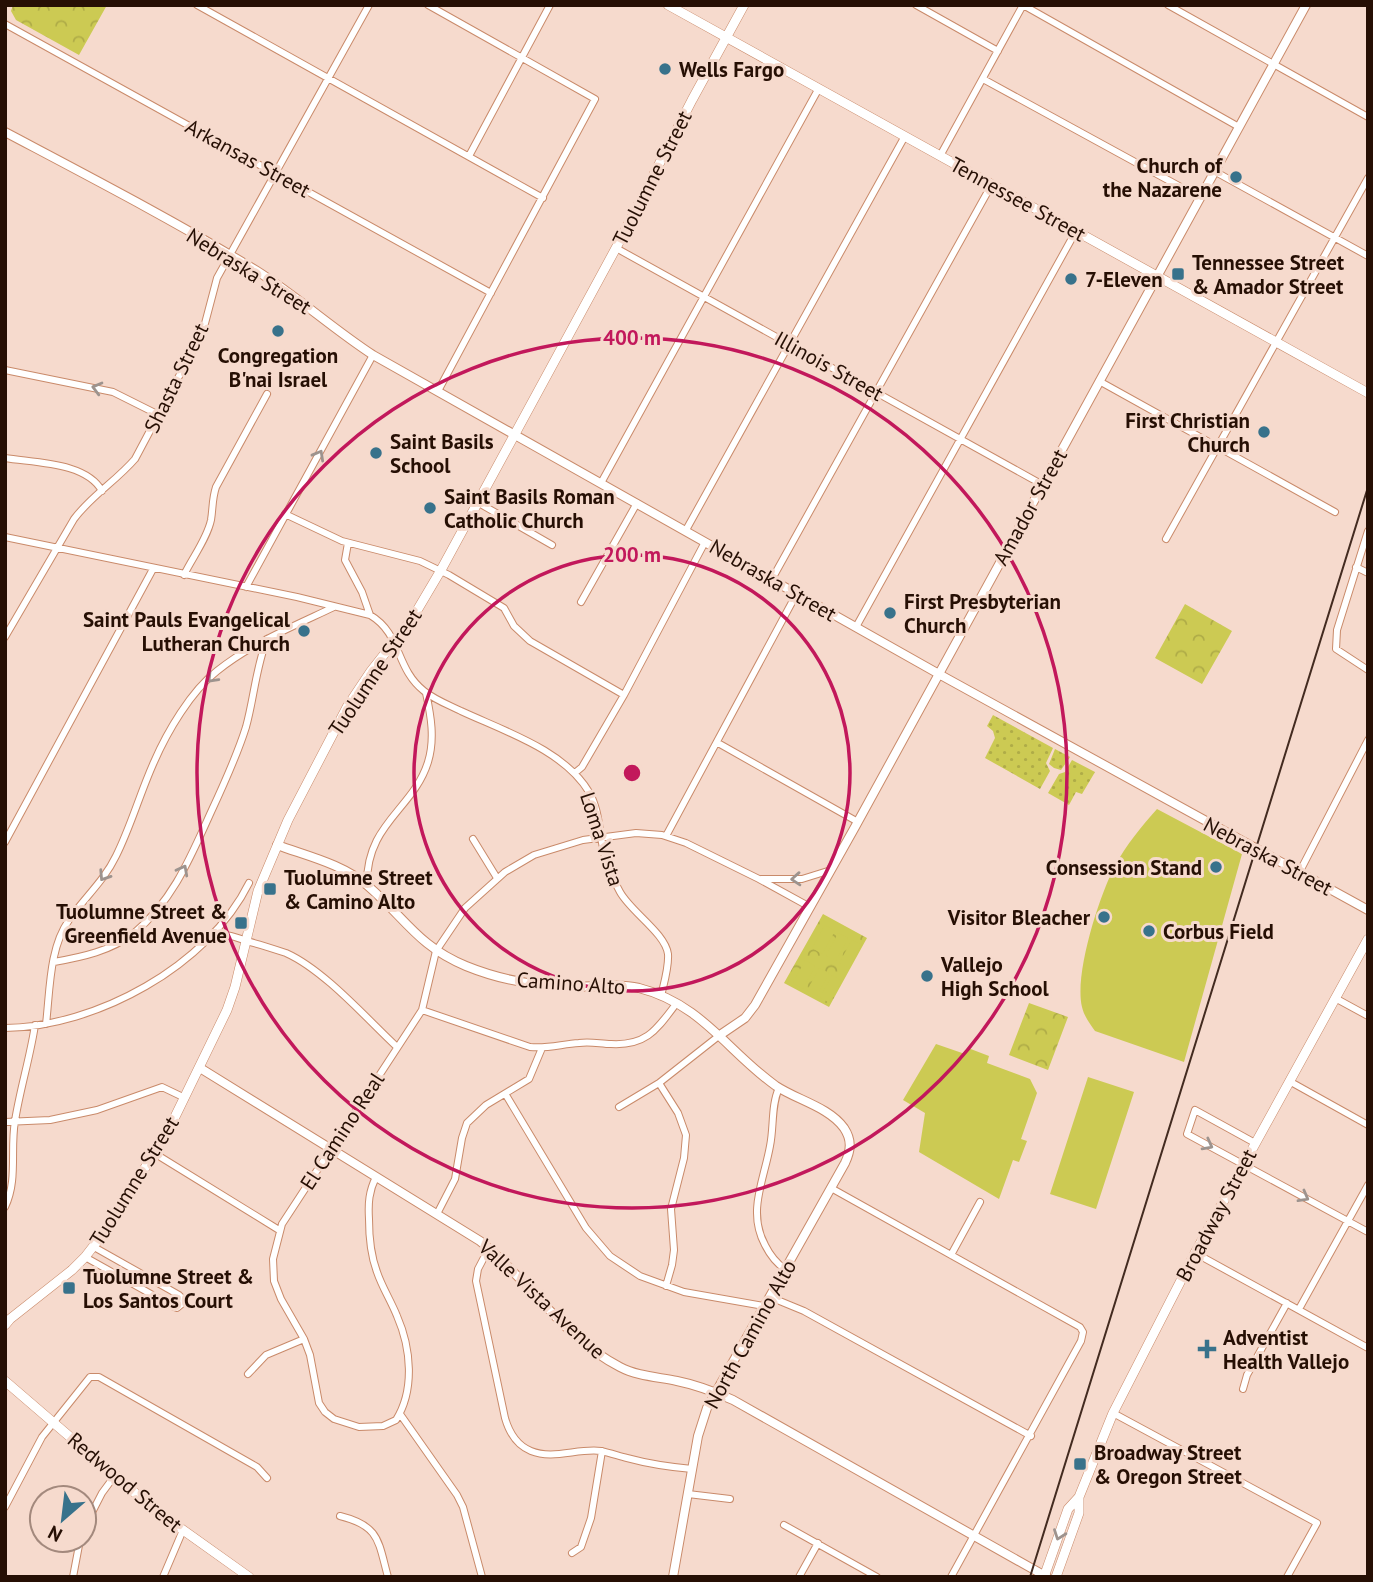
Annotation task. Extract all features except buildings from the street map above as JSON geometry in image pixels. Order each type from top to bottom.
[{"type":"main road","name":"Tennessee Street","points":[[668,5],[1368,393]]},
{"type":"main road","name":"Tuolumne Street","points":[[5,1325],[94,1247],[113,1221],[185,1098],[231,1001],[258,891],[277,845],[330,738],[366,678],[412,619],[440,570],[616,248],[744,5]]},
{"type":"main road","name":"Broadway Street","points":[[1045,1576],[1068,1509],[1079,1497],[1113,1413],[1195,1253],[1368,939]]},
{"type":"main road","name":"Redwood Street","points":[[5,1381],[155,1510],[248,1577]]},
{"type":"main road","name":"Broadway Street","points":[[1056,1577],[1079,1513],[1079,1497]]},
{"type":"street","points":[[197,5],[543,198]]},
{"type":"street","name":"Shasta Street","points":[[5,637],[55,548],[85,505],[123,474],[135,459],[204,331],[212,290],[369,5]]},
{"type":"street","points":[[428,5],[595,99],[438,391]]},
{"type":"street","points":[[469,156],[550,5]]},
{"type":"street","points":[[916,5],[998,51]]},
{"type":"street","points":[[940,156],[1023,5],[1239,127]]},
{"type":"street","points":[[1168,5],[1368,117]]},
{"type":"street","name":"Amador Street","points":[[720,1035],[750,1012],[810,907],[1306,5]]},
{"type":"street","name":"Arkansas Street","points":[[5,24],[491,293]]},
{"type":"street","points":[[983,79],[1199,197]]},
{"type":"street","points":[[601,483],[819,88]]},
{"type":"street","name":"Nebraska Street","points":[[5,132],[230,256],[303,301],[341,334],[373,355],[939,674],[1368,910]]},
{"type":"street","points":[[686,530],[905,136]]},
{"type":"street","points":[[1214,171],[1368,256]]},
{"type":"street","points":[[1166,539],[1368,178]]},
{"type":"street","points":[[772,579],[992,184]]},
{"type":"street","points":[[856,627],[1076,231]]},
{"type":"street","name":"Illinois Street","points":[[616,248],[1043,485]]},
{"type":"street","points":[[246,587],[373,355]]},
{"type":"street","points":[[5,370],[113,392],[159,415]]},
{"type":"street","points":[[1100,381],[1335,512]]},
{"type":"street","points":[[184,575],[211,520],[216,487],[267,394]]},
{"type":"street","points":[[5,458],[64,467],[85,474],[97,481],[102,491]]},
{"type":"street","points":[[477,502],[552,545]]},
{"type":"street","points":[[582,601],[637,503]]},
{"type":"street","points":[[285,514],[348,543],[420,561],[440,570],[504,608],[514,626],[530,641],[624,695]]},
{"type":"street","points":[[1368,531],[1337,631],[1336,649],[1368,670]]},
{"type":"street","points":[[5,537],[370,615]]},
{"type":"street","points":[[576,772],[582,767],[624,695],[705,542]]},
{"type":"street","points":[[348,543],[345,560],[362,592],[370,615]]},
{"type":"street","points":[[1356,568],[1368,573]]},
{"type":"street","points":[[5,842],[153,569]]},
{"type":"street","points":[[666,836],[797,593]]},
{"type":"street","points":[[46,1024],[58,940],[68,921],[101,882],[114,860],[165,737],[193,697],[216,672],[267,639],[335,606]]},
{"type":"street","name":"Loma Vista","points":[[370,615],[387,628],[410,676],[426,693],[551,754],[576,772],[591,795],[607,865],[623,898],[666,946],[668,956],[661,996]]},
{"type":"street","points":[[54,962],[84,956],[120,942],[134,933],[166,900],[191,855],[238,750],[250,709],[260,657],[267,639]]},
{"type":"street","points":[[367,885],[369,860],[379,835],[418,782],[427,763],[432,737],[426,693]]},
{"type":"street","points":[[1299,873],[1368,740]]},
{"type":"street","points":[[718,743],[858,822]]},
{"type":"street","name":"El Camino Real","points":[[400,1414],[390,1424],[370,1427],[346,1424],[334,1419],[319,1403],[310,1356],[304,1339],[281,1299],[274,1281],[272,1259],[279,1230],[329,1149],[422,1010],[436,951],[465,908],[497,878],[534,855],[562,845],[636,833],[666,836],[686,843],[759,878],[810,907]]},
{"type":"street","points":[[473,839],[497,878]]},
{"type":"street","name":"Camino Alto","points":[[277,845],[328,863],[367,885],[405,925],[436,951],[465,966],[503,978],[557,986],[628,986],[661,996],[711,1026],[779,1088],[825,1113]]},
{"type":"street","points":[[759,878],[802,879],[831,870]]},
{"type":"street","points":[[5,1028],[46,1024],[105,1006],[150,984],[210,938],[240,901],[248,883]]},
{"type":"street","points":[[210,938],[225,934],[286,954],[310,967],[397,1047]]},
{"type":"street","points":[[1335,998],[1368,1016]]},
{"type":"street","points":[[422,1010],[530,1047],[542,1048],[579,1042],[624,1045],[639,1041],[658,1027],[676,1004]]},
{"type":"street","points":[[5,1207],[12,1191],[14,1122],[30,1059],[34,1026]]},
{"type":"street","points":[[619,1107],[659,1083],[720,1035]]},
{"type":"street","points":[[437,1214],[455,1179],[467,1123],[485,1105],[529,1079],[542,1048]]},
{"type":"street","name":"Valle Vista Avenue","points":[[200,1068],[489,1248],[557,1319],[611,1362],[634,1373],[678,1381],[716,1393],[1045,1576]]},
{"type":"street","points":[[1289,1081],[1368,1125]]},
{"type":"street","points":[[659,1083],[678,1113],[686,1135],[684,1158],[671,1209],[674,1250],[673,1265],[666,1286]]},
{"type":"street","points":[[5,1122],[50,1120],[97,1110],[162,1087],[185,1098]]},
{"type":"street","points":[[779,1088],[774,1101],[771,1144],[757,1198],[756,1220],[758,1232],[766,1248],[785,1269]]},
{"type":"street","points":[[506,1094],[594,1239],[610,1256],[640,1276],[684,1292],[764,1306]]},
{"type":"street","points":[[1255,1143],[1195,1110],[1187,1134],[1368,1232]]},
{"type":"street","name":"North Camino Alto","points":[[673,1577],[698,1436],[707,1408],[845,1163],[851,1144],[842,1125],[825,1113]]},
{"type":"street","points":[[154,1153],[279,1230]]},
{"type":"street","points":[[376,1177],[368,1197],[369,1233],[376,1270],[397,1317],[408,1356],[406,1393],[400,1414],[457,1495],[463,1507],[482,1577]]},
{"type":"street","points":[[1299,1309],[1368,1185]]},
{"type":"street","points":[[831,1188],[1080,1327],[1083,1338],[951,1577]]},
{"type":"street","points":[[951,1255],[980,1202]]},
{"type":"street","points":[[85,1257],[174,1307],[183,1304],[179,1295],[94,1247]]},
{"type":"street","points":[[489,1248],[478,1269],[476,1281],[511,1435],[525,1449],[543,1454],[602,1451],[664,1466],[692,1469]]},
{"type":"street","points":[[1195,1253],[1368,1348]]},
{"type":"street","points":[[770,1297],[804,1311],[1031,1436]]},
{"type":"street","points":[[1243,1389],[1247,1375],[1287,1303]]},
{"type":"street","points":[[248,1374],[266,1355],[304,1339]]},
{"type":"street","points":[[5,1507],[43,1437],[90,1377],[99,1377],[257,1467],[267,1478]]},
{"type":"street","points":[[1113,1413],[1317,1523],[1287,1577]]},
{"type":"street","points":[[572,1553],[581,1547],[591,1518],[602,1451]]},
{"type":"street","points":[[98,1501],[116,1474]]},
{"type":"street","points":[[688,1494],[730,1499]]},
{"type":"street","points":[[340,1516],[358,1521],[370,1529],[378,1540],[388,1577]]},
{"type":"street","points":[[784,1525],[877,1577]]},
{"type":"street","points":[[163,1577],[183,1530]]},
{"type":"street","points":[[799,1577],[818,1543]]},
{"type":"street","points":[[73,1577],[77,1554]]},
{"type":"green space","points":[[13,5],[107,5],[79,55],[16,20],[11,11]]},
{"type":"green space","points":[[1185,604],[1232,631],[1202,684],[1155,658]]},
{"type":"green space","points":[[993,715],[1053,748],[1046,763],[1050,771],[1040,789],[985,758],[995,738],[993,731],[987,726]]},
{"type":"green space","points":[[1055,749],[1070,757],[1061,770],[1049,764]]},
{"type":"green space","points":[[1072,760],[1095,772],[1082,794],[1076,792],[1069,805],[1048,793],[1059,774],[1065,772]]},
{"type":"green space","points":[[1157,809],[1242,854],[1184,1062],[1095,1031],[1083,1010],[1080,993],[1089,936],[1109,879],[1129,843]]},
{"type":"green space","points":[[823,914],[867,938],[829,1007],[784,983]]},
{"type":"green space","points":[[825,925],[835,931],[822,954],[812,948]]},
{"type":"green space","points":[[838,933],[848,938],[836,961],[826,956]]},
{"type":"green space","points":[[852,940],[862,945],[849,968],[839,963]]},
{"type":"green space","points":[[805,960],[815,966],[803,989],[793,983]]},
{"type":"green space","points":[[819,968],[829,973],[817,996],[807,991]]},
{"type":"green space","points":[[832,975],[842,981],[830,1003],[820,998]]},
{"type":"green space","points":[[1029,1003],[1068,1017],[1048,1070],[1009,1055]]},
{"type":"green space","points":[[936,1044],[965,1054],[968,1048],[989,1056],[987,1063],[1030,1079],[1037,1093],[1021,1139],[1027,1141],[1019,1162],[1013,1160],[999,1199],[919,1152],[925,1113],[903,1100]]},
{"type":"green space","points":[[1088,1077],[1134,1092],[1096,1209],[1050,1194]]},
{"type":"railway","points":[[1030,1577],[1368,487]]},
{"type":"place","name":"Wells Fargo","points":[[665,69]]},
{"type":"place","name":"Church of the Nazarene","points":[[1236,177]]},
{"type":"place","name":"Tennessee Street & Amador Street","points":[[1178,274]]},
{"type":"place","name":"7-Eleven","points":[[1071,279]]},
{"type":"place","name":"Congregation B'nai Israel","points":[[278,331]]},
{"type":"place","name":"First Christian Church","points":[[1264,432]]},
{"type":"place","name":"Saint Basils School","points":[[376,453]]},
{"type":"place","name":"Saint Basils Roman Catholic Church","points":[[430,508]]},
{"type":"place","name":"First Presbyterian Church","points":[[890,613]]},
{"type":"place","name":"Saint Pauls Evangelical Lutheran Church","points":[[304,631]]},
{"type":"place","name":"Consession Stand","points":[[1216,867]]},
{"type":"place","name":"Tuolumne Street & Camino Alto","points":[[270,889]]},
{"type":"place","name":"Visitor Bleacher","points":[[1104,917]]},
{"type":"place","name":"Tuolumne Street & Greenfield Avenue","points":[[241,923]]},
{"type":"place","name":"Corbus Field","points":[[1149,931]]},
{"type":"place","name":"Vallejo High School","points":[[927,976]]},
{"type":"place","name":"Tuolumne Street & Los Santos Court","points":[[69,1288]]},
{"type":"place","name":"Adventist Health Vallejo","points":[[1207,1349]]},
{"type":"place","name":"Broadway Street & Oregon Street","points":[[1080,1464]]}]
